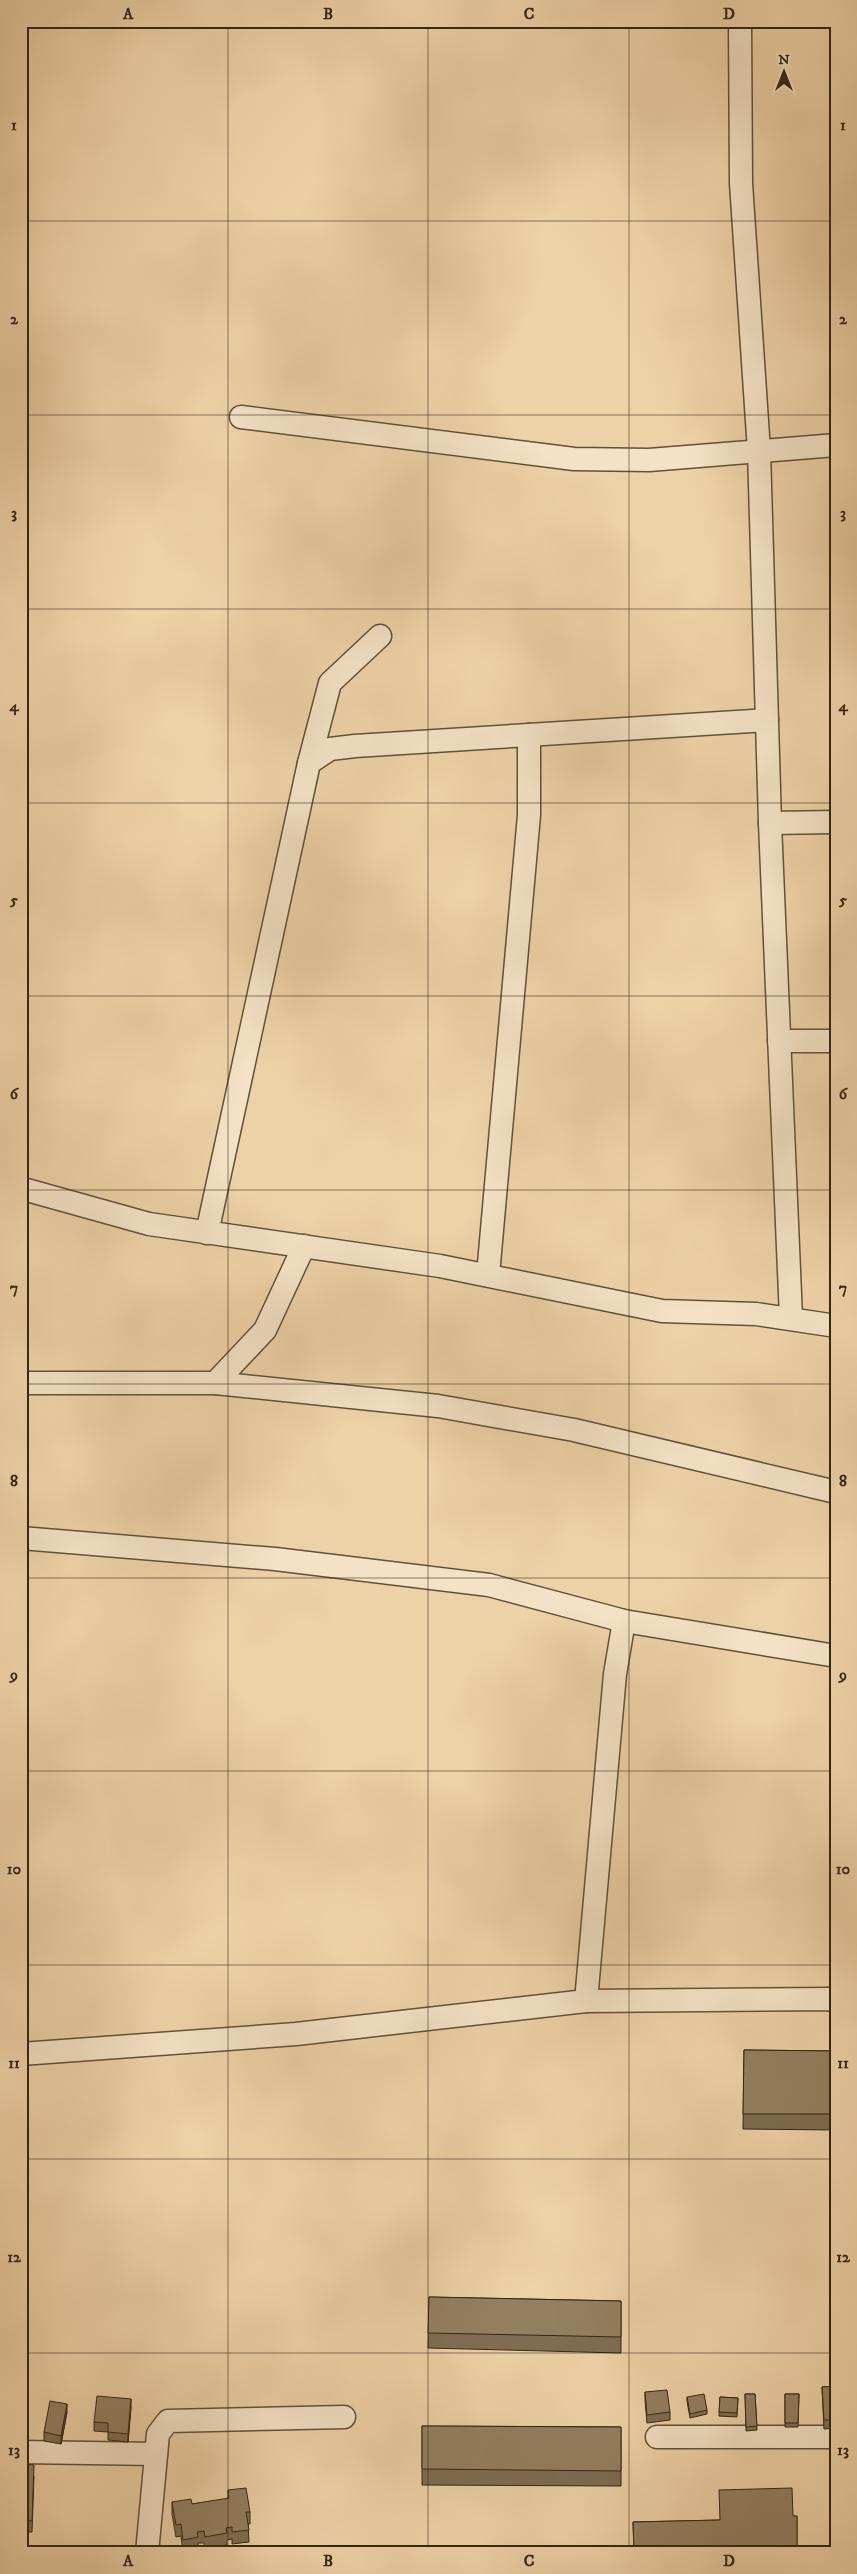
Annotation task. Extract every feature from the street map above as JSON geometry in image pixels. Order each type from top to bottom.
[{"type":"street","points":[[740,21],[741,184],[759,451],[770,823],[791,1318]]},
{"type":"street","points":[[241,417],[574,459],[649,460],[836,445]]},
{"type":"street","points":[[207,1233],[309,763],[330,683],[380,636]]},
{"type":"street","points":[[309,763],[330,749],[767,720]]},
{"type":"street","points":[[488,1275],[529,815],[529,735]]},
{"type":"street","points":[[770,823],[836,822]]},
{"type":"street","points":[[779,1041],[836,1041]]},
{"type":"street","points":[[21,1192],[27,1190],[150,1224],[488,1275],[662,1311],[756,1314],[791,1318],[835,1330]]},
{"type":"street","points":[[214,1383],[265,1330],[304,1246]]},
{"type":"street","points":[[21,1383],[214,1383],[438,1406],[504,1416],[574,1430],[836,1492]]},
{"type":"street","points":[[21,1538],[275,1559],[489,1585],[624,1621],[836,1656]]},
{"type":"street","points":[[586,2002],[615,1674],[624,1621]]},
{"type":"street","points":[[21,2054],[296,2034],[586,2002],[831,2000],[836,2002]]},
{"type":"street","points":[[147,2553],[158,2434],[168,2420],[344,2417]]},
{"type":"street","points":[[657,2437],[836,2437]]},
{"type":"street","points":[[21,2452],[156,2454]]},
{"type":"building","points":[[744,2050],[836,2051],[836,2114],[743,2114]]},
{"type":"building","points":[[429,2297],[621,2301],[621,2337],[428,2333]]},
{"type":"building","points":[[836,2386],[836,2420],[824,2420],[822,2387]]},
{"type":"building","points":[[667,2390],[670,2412],[647,2415],[645,2392]]},
{"type":"building","points":[[704,2394],[707,2410],[690,2414],[687,2397]]},
{"type":"building","points":[[745,2394],[755,2394],[757,2426],[746,2427]]},
{"type":"building","points":[[785,2394],[799,2394],[798,2423],[785,2423]]},
{"type":"building","points":[[97,2396],[131,2399],[128,2434],[108,2432],[108,2423],[94,2422]]},
{"type":"building","points":[[720,2397],[738,2398],[737,2413],[719,2412]]},
{"type":"building","points":[[50,2401],[67,2404],[61,2436],[44,2432]]},
{"type":"building","points":[[422,2426],[621,2427],[621,2471],[422,2469]]},
{"type":"building","points":[[21,2464],[34,2465],[32,2521],[21,2520]]},
{"type":"building","points":[[246,2488],[250,2512],[246,2512],[249,2530],[232,2532],[232,2527],[226,2528],[227,2533],[205,2537],[204,2531],[197,2532],[198,2537],[183,2540],[181,2524],[176,2525],[172,2502],[191,2499],[192,2504],[229,2498],[228,2490]]},
{"type":"building","points":[[792,2488],[793,2516],[797,2516],[797,2547],[634,2551],[633,2522],[720,2520],[719,2490]]}]
